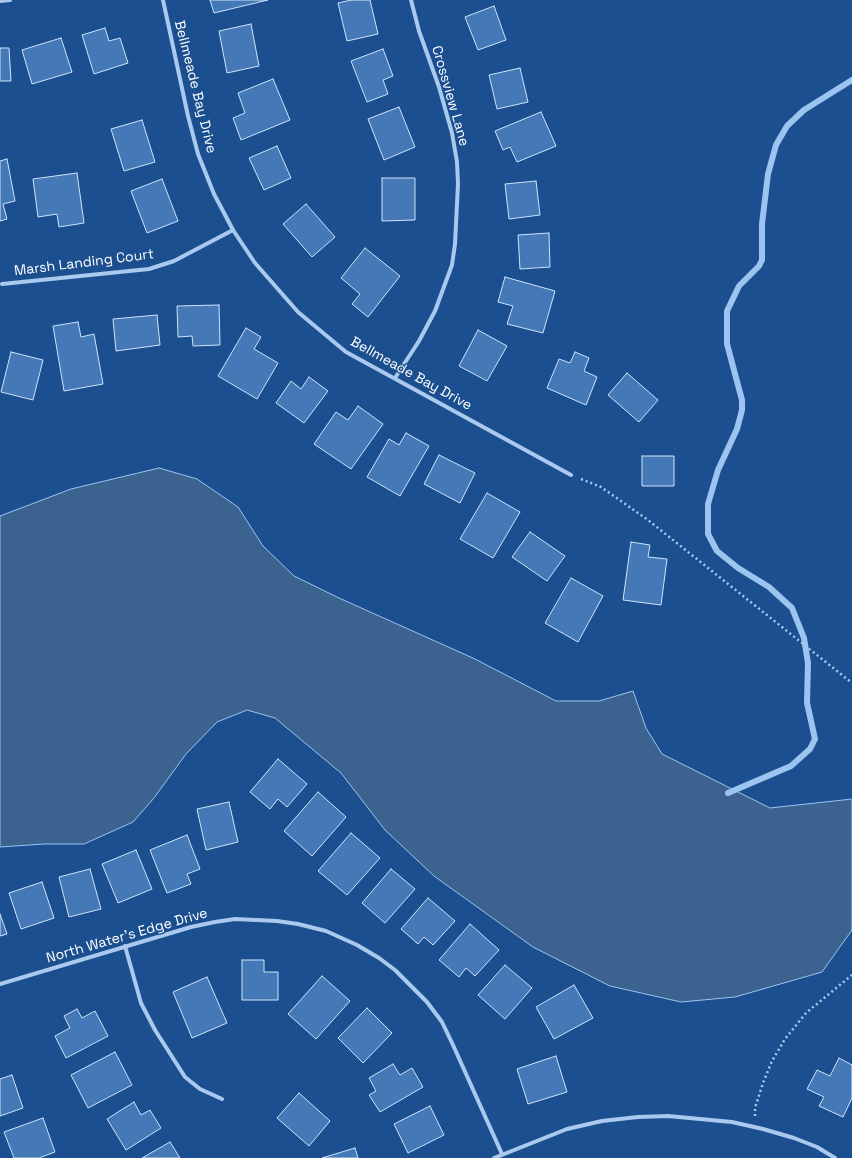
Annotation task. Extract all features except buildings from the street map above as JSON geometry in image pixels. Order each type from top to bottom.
[{"type":"street","points":[[0,1],[10,0]]},
{"type":"street","name":"Bellmeade Bay Drive","points":[[163,0],[188,116],[198,154],[214,194],[233,230],[255,263],[298,312],[346,352],[571,475]]},
{"type":"street","name":"Crossview Lane","points":[[395,378],[419,341],[435,311],[452,265],[456,244],[457,162],[452,133],[439,87],[419,31],[411,0]]},
{"type":"street","name":"Marsh Landing Court","points":[[2,284],[149,269],[174,261],[233,230]]},
{"type":"street","name":"North Water's Edge Drive","points":[[0,984],[125,946],[191,927],[215,922],[235,919],[254,919],[298,924],[326,931],[358,944],[396,970],[428,1002],[442,1022],[502,1154]]},
{"type":"street","points":[[125,946],[141,1003],[155,1030],[185,1077],[200,1088],[222,1099]]},
{"type":"street","points":[[494,1158],[567,1130],[602,1121],[638,1117],[668,1116],[732,1122],[754,1127],[794,1138],[835,1158]]},
{"type":"path","points":[[571,475],[601,487],[648,520],[852,683]]},
{"type":"path","points":[[754,1127],[755,1108],[763,1083],[772,1061],[785,1039],[806,1013],[852,975]]},
{"type":"water","points":[[159,468],[197,479],[238,507],[263,546],[294,576],[339,598],[475,659],[556,701],[599,701],[633,691],[646,728],[662,754],[770,808],[852,799],[852,930],[822,972],[735,997],[681,1002],[610,986],[533,947],[434,876],[385,830],[341,773],[275,718],[247,710],[217,722],[186,754],[154,798],[133,822],[84,844],[44,844],[0,847],[0,516],[71,489]]},
{"type":"waterway","points":[[728,793],[791,766],[810,749],[815,739],[807,703],[808,663],[804,638],[792,608],[769,587],[738,568],[717,551],[708,534],[708,504],[718,470],[737,429],[742,410],[742,400],[727,344],[727,311],[739,286],[759,266],[762,260],[762,224],[768,174],[776,145],[787,126],[804,110],[852,80]]}]
